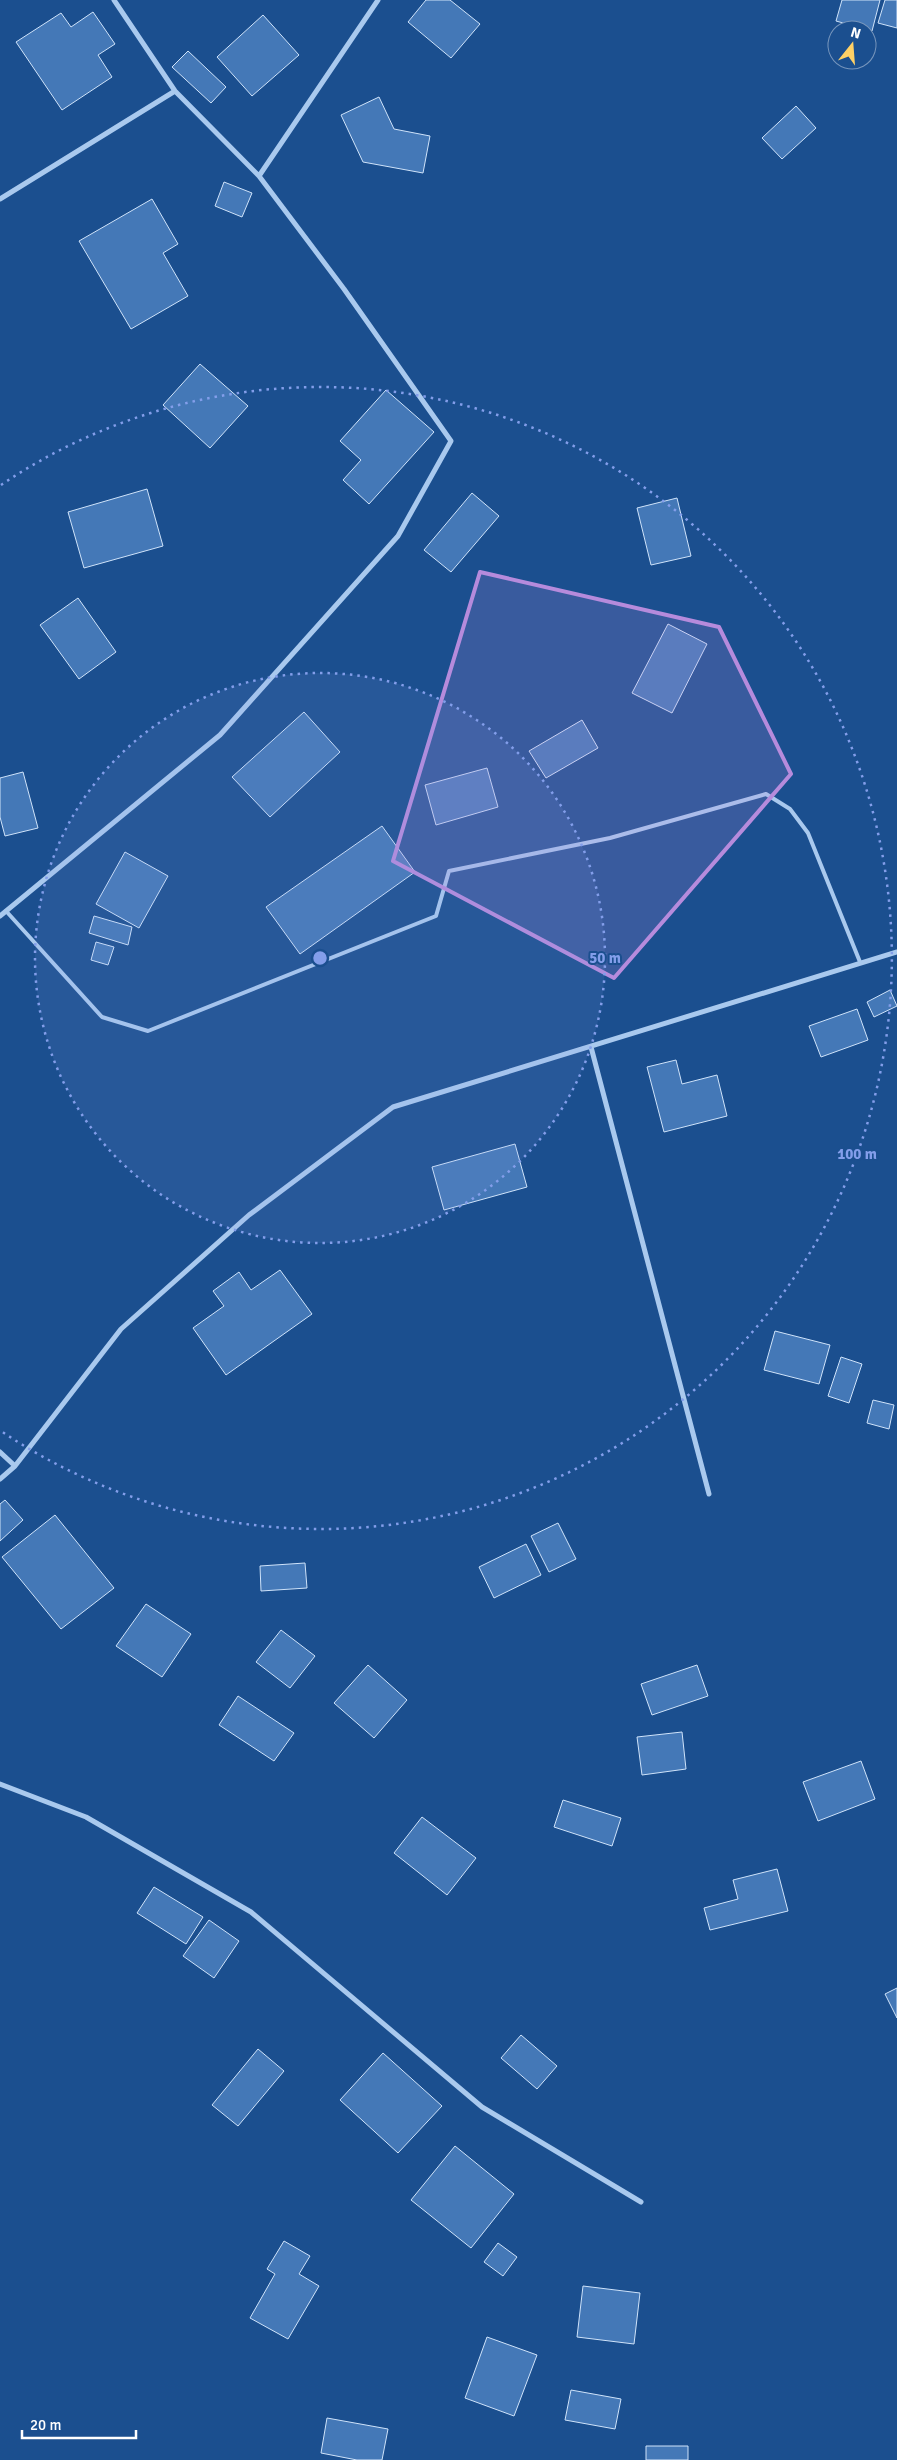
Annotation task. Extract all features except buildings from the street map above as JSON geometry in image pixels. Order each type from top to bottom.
[{"type":"street","points":[[0,916],[220,735],[398,536],[451,441],[344,289],[259,176],[175,91],[114,0]]},
{"type":"street","points":[[259,176],[378,0]]},
{"type":"street","points":[[0,199],[175,91]]},
{"type":"street","points":[[0,1479],[15,1466],[121,1329],[249,1215],[393,1107],[897,952]]},
{"type":"street","points":[[590,1047],[708,1494]]},
{"type":"street","points":[[0,1452],[15,1466]]},
{"type":"street","points":[[0,1784],[86,1817],[252,1912],[482,2107],[641,2202]]},
{"type":"lane","points":[[6,911],[102,1017],[148,1031],[436,916],[448,870],[610,838],[766,794],[790,809],[808,833],[860,962]]},
{"type":"highlighted area","points":[[480,572],[719,627],[791,774],[614,978],[393,861]]}]
